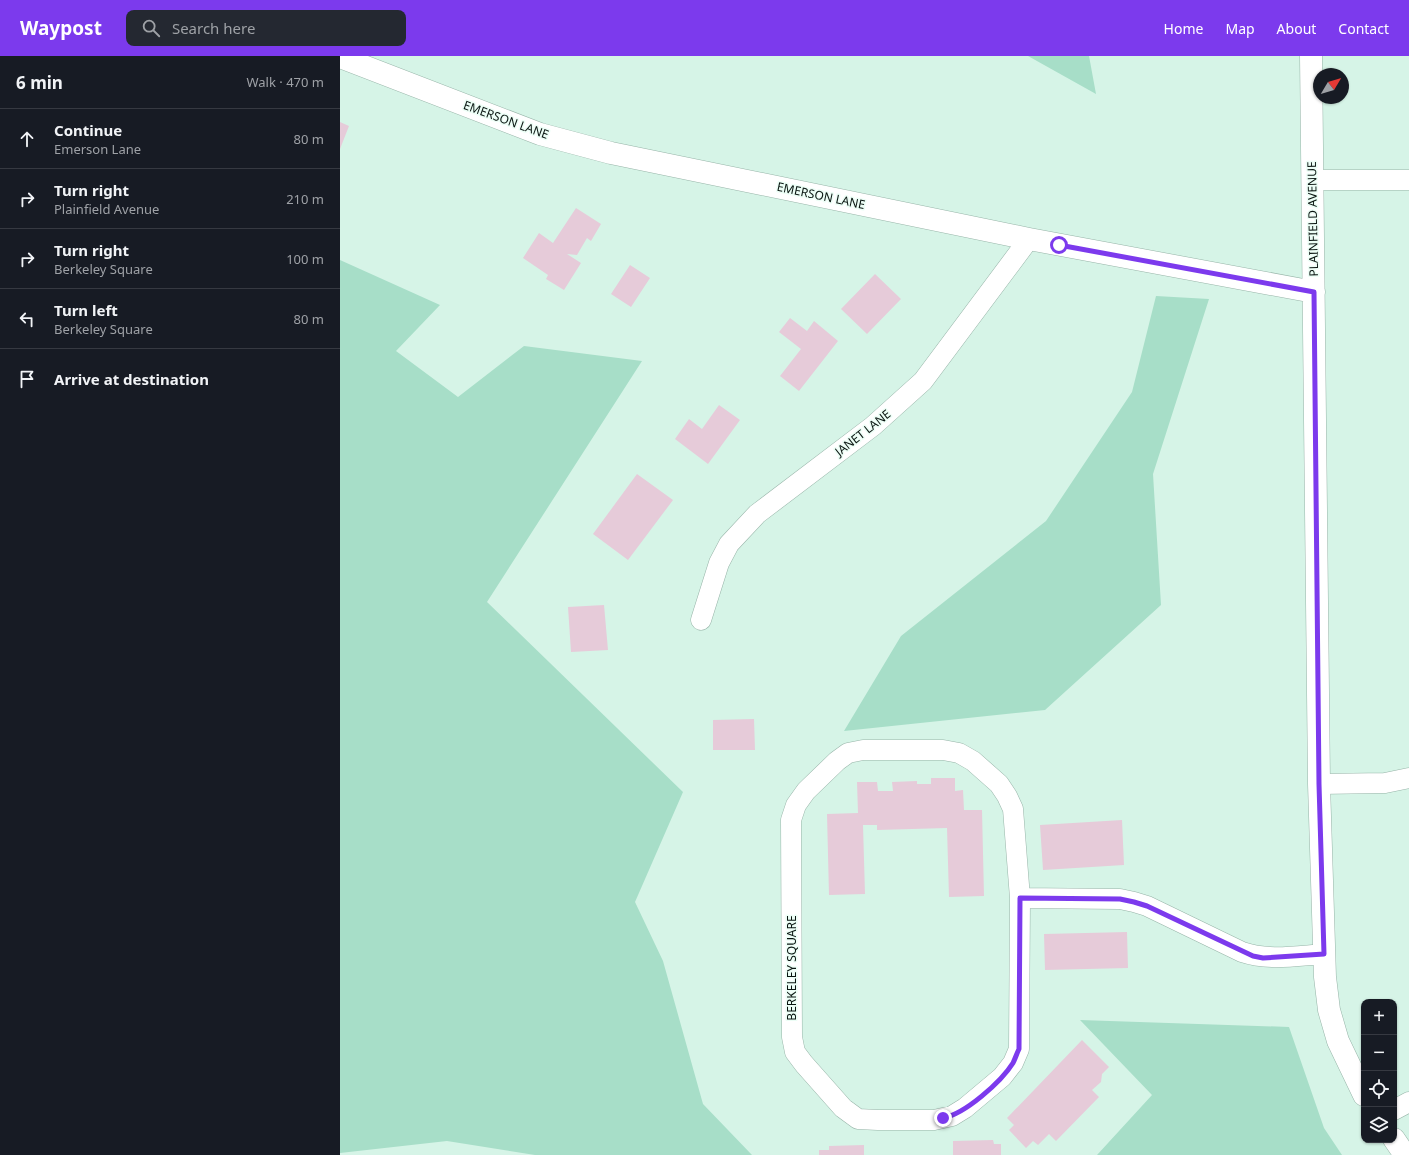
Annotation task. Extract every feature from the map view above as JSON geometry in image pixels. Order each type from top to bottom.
[{"type":"main road","name":"PLAINFIELD AVENUE","points":[[1311,56],[1319,784],[1325,977],[1329,1010],[1338,1041],[1361,1089]]},
{"type":"main road","name":"EMERSON LANE","points":[[340,57],[540,134],[612,153],[1029,239],[1314,292]]},
{"type":"main road","points":[[1397,1143],[1405,1155]]},
{"type":"street","points":[[1313,180],[1409,180]]},
{"type":"street","name":"JANET LANE","points":[[701,620],[719,563],[729,544],[757,514],[873,426],[923,381],[1029,239]]},
{"type":"street","name":"BERKELEY SQUARE","points":[[863,750],[944,750],[959,753],[973,760],[999,784],[1013,809],[1020,898],[1019,1049],[1013,1062],[1002,1077],[965,1108],[952,1116],[934,1120],[858,1119],[844,1108],[804,1064],[795,1052],[792,1037],[791,820],[796,805],[806,791],[837,761],[848,753],[863,750]]},
{"type":"street","points":[[1319,784],[1385,783],[1409,778]]},
{"type":"street","points":[[1020,898],[1120,899],[1147,906],[1253,956],[1263,958],[1324,954]]},
{"type":"street","points":[[1397,1108],[1409,1102]]},
{"type":"green space","points":[[1028,56],[1089,56],[1096,94]]},
{"type":"green space","points":[[340,260],[440,305],[396,351],[458,397],[524,346],[642,361],[487,602],[683,792],[635,902],[663,961],[703,1104],[752,1155],[535,1155],[447,1141],[340,1153]]},
{"type":"green space","points":[[1156,296],[1209,299],[1153,474],[1161,605],[1045,710],[844,731],[901,636],[1046,521],[1132,392]]},
{"type":"green space","points":[[1080,1020],[1289,1027],[1324,1128],[1342,1155],[1097,1155],[1152,1095]]},
{"type":"building","points":[[340,122],[349,126],[340,149]]},
{"type":"building","points":[[576,208],[601,224],[591,241],[587,238],[577,255],[567,254],[581,263],[564,290],[546,279],[548,275],[523,258],[539,233],[553,243]]},
{"type":"building","points":[[630,265],[650,278],[631,307],[611,294]]},
{"type":"building","points":[[875,274],[901,299],[867,334],[841,309]]},
{"type":"building","points":[[790,318],[807,331],[814,321],[838,341],[799,391],[780,376],[801,349],[779,332]]},
{"type":"building","points":[[719,405],[740,420],[708,464],[675,439],[689,419],[702,429]]},
{"type":"building","points":[[637,474],[673,500],[628,560],[593,534]]},
{"type":"building","points":[[604,605],[608,650],[571,652],[568,607]]},
{"type":"building","points":[[754,719],[755,750],[713,750],[713,720]]},
{"type":"building","points":[[931,778],[955,778],[955,791],[963,790],[964,810],[982,810],[984,896],[949,897],[947,828],[877,830],[877,825],[863,825],[865,894],[829,895],[827,814],[858,813],[857,782],[877,782],[878,791],[893,791],[892,782],[917,781],[917,784],[931,784]]},
{"type":"building","points":[[1122,820],[1124,865],[1043,870],[1040,825]]},
{"type":"building","points":[[1127,932],[1128,968],[1045,970],[1044,934]]},
{"type":"building","points":[[1082,1040],[1109,1067],[1102,1074],[1101,1082],[1092,1090],[1099,1097],[1056,1141],[1049,1134],[1038,1145],[1033,1141],[1026,1148],[1009,1130],[1014,1125],[1007,1118]]},
{"type":"building","points":[[993,1140],[994,1144],[1001,1144],[1001,1155],[953,1155],[953,1141]]},
{"type":"building","points":[[864,1145],[864,1155],[819,1155],[819,1150],[829,1150],[829,1146]]},
{"type":"route","points":[[943,1118],[952,1116],[965,1108],[1002,1077],[1013,1062],[1019,1049],[1020,898],[1120,899],[1147,906],[1253,956],[1263,958],[1324,954],[1319,784],[1314,292],[1059,245]]}]
